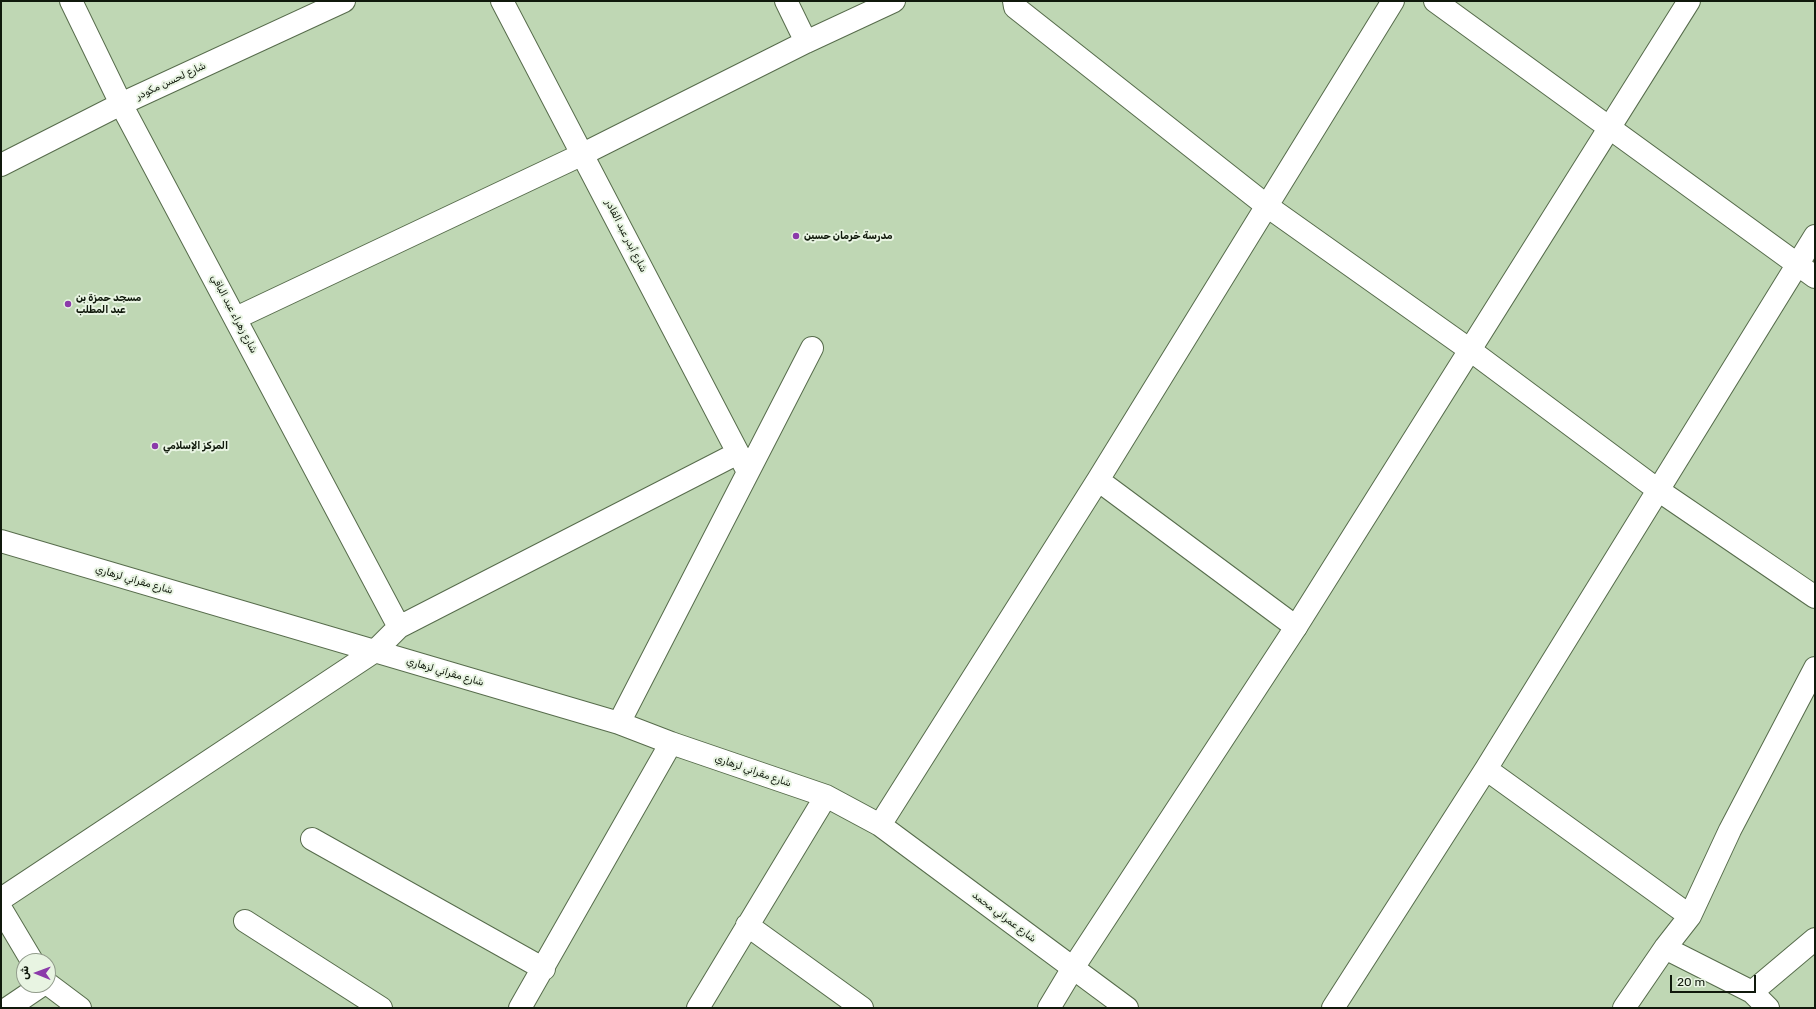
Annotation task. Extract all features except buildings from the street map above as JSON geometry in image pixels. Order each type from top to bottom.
[{"type":"street","name":"شارع زهراء عبد الباقي","points":[[71,1],[121,104],[399,627]]},
{"type":"street","name":"شارع لحسن مكودر","points":[[1,165],[121,104],[344,1]]},
{"type":"street","name":"شارع أبدر عبد القادر","points":[[502,1],[748,472]]},
{"type":"street","points":[[786,1],[806,42]]},
{"type":"street","points":[[236,318],[583,154],[806,42],[894,1]]},
{"type":"street","points":[[1014,1],[1015,8],[1267,206],[1470,350],[1658,490],[1815,597]]},
{"type":"street","points":[[880,825],[1098,480],[1393,1]]},
{"type":"street","points":[[1435,1],[1815,277]]},
{"type":"street","points":[[1049,1008],[1073,968],[1296,626],[1689,1]]},
{"type":"street","points":[[1333,1008],[1486,769],[1815,236]]},
{"type":"street","points":[[619,723],[812,348]]},
{"type":"street","points":[[1,899],[375,651],[399,627],[738,453]]},
{"type":"street","points":[[1098,480],[1296,626]]},
{"type":"street","name":"شارع مقراني لزهاري","points":[[1,541],[619,723],[671,743],[826,796],[880,825]]},
{"type":"street","points":[[1624,1008],[1665,948],[1690,916],[1730,830],[1815,668]]},
{"type":"street","points":[[520,1008],[544,969],[671,743]]},
{"type":"street","points":[[1486,769],[1690,916]]},
{"type":"street","points":[[698,1008],[826,796]]},
{"type":"street","name":"شارع عمراني محمد","points":[[880,825],[1127,1008]]},
{"type":"street","points":[[312,839],[544,969]]},
{"type":"street","points":[[1,909],[27,953]]},
{"type":"street","points":[[245,921],[381,1008]]},
{"type":"street","points":[[747,925],[862,1008]]},
{"type":"street","points":[[1752,992],[1815,939]]},
{"type":"street","points":[[1665,948],[1752,992],[1768,1008]]},
{"type":"street","points":[[56,990],[80,1008]]},
{"type":"street","points":[[8,1008],[30,993]]},
{"type":"place","name":"مدرسة خرمان حسين","points":[[796,236]]},
{"type":"place","name":"مسجد حمزة بن عبد المطلب","points":[[68,304]]},
{"type":"place","name":"المركز الإسلامي","points":[[155,446]]}]
